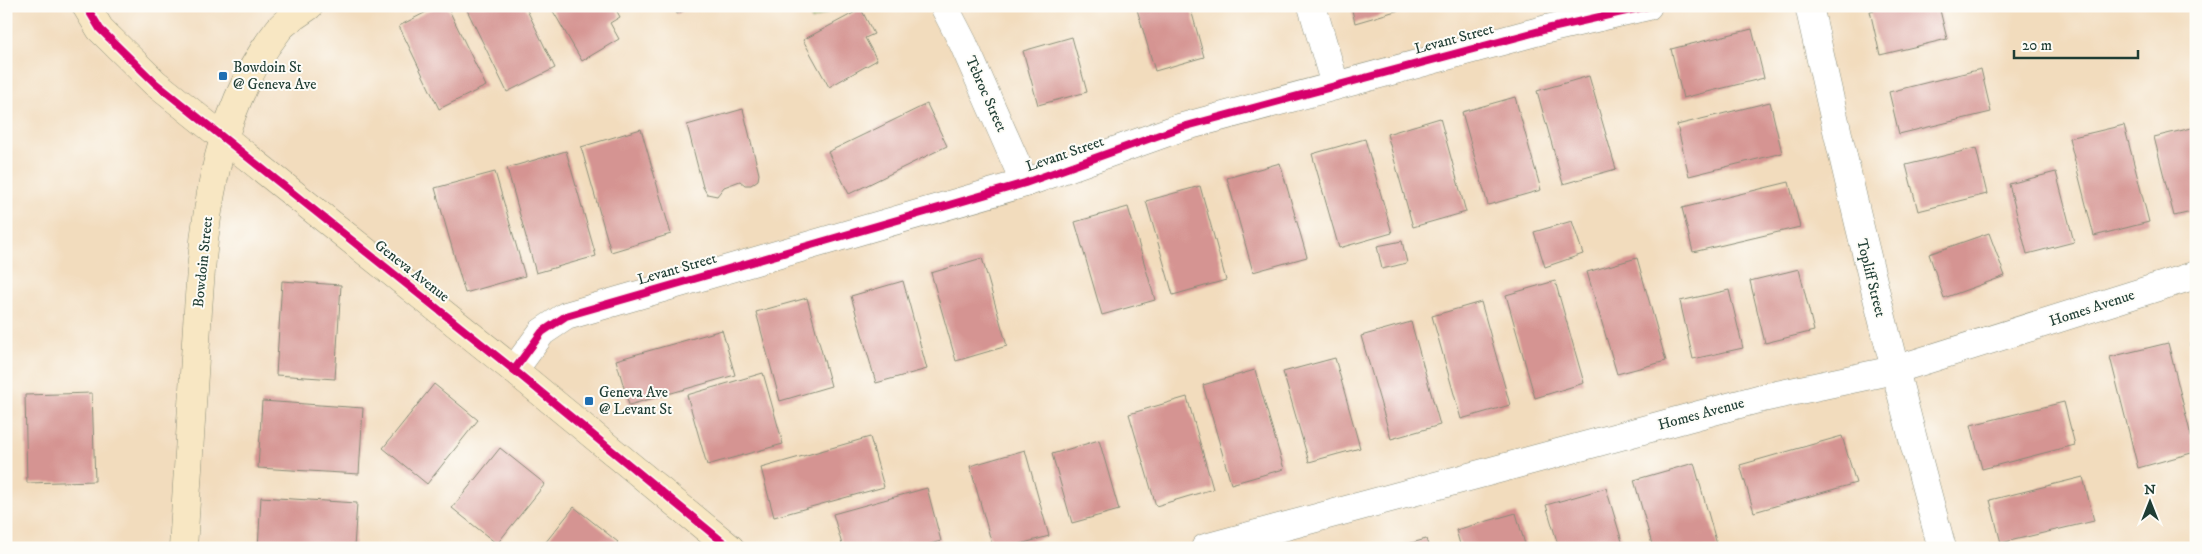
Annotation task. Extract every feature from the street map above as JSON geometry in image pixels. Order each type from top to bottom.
[{"type":"main road","name":"Geneva Avenue","points":[[86,6],[100,29],[155,82],[514,370],[730,548]]},
{"type":"main road","name":"Bowdoin Street","points":[[182,548],[201,258],[209,206],[223,138],[250,71],[280,27],[309,6]]},
{"type":"street","name":"Tebroc Street","points":[[944,6],[964,43],[1026,183]]},
{"type":"street","points":[[1312,6],[1335,85]]},
{"type":"street","name":"Levant Street","points":[[514,370],[542,332],[566,316],[1026,183],[1179,128],[1547,29],[1648,6]]},
{"type":"street","name":"Topliff Street","points":[[1809,6],[1846,174],[1894,370],[1942,548]]},
{"type":"street","name":"Homes Avenue","points":[[1205,548],[1758,398],[1894,370],[2196,275]]},
{"type":"green space","points":[[806,6],[840,6],[812,20]]},
{"type":"building","points":[[438,6],[447,6],[486,86],[439,109],[399,26]]},
{"type":"building","points":[[465,6],[525,6],[555,68],[507,92]]},
{"type":"building","points":[[550,6],[614,6],[620,17],[610,23],[619,39],[582,61]]},
{"type":"building","points":[[674,6],[692,6],[677,14]]},
{"type":"building","points":[[1136,6],[1190,6],[1204,57],[1155,71]]},
{"type":"building","points":[[1351,6],[1406,6],[1406,8],[1355,23]]},
{"type":"building","points":[[1891,6],[1939,6],[1947,39],[1880,55],[1870,11]]},
{"type":"building","points":[[861,9],[874,34],[865,38],[877,60],[829,87],[803,40]]},
{"type":"building","points":[[1752,29],[1764,78],[1683,98],[1671,49]]},
{"type":"building","points":[[1072,37],[1087,92],[1038,105],[1023,51]]},
{"type":"building","points":[[1981,69],[1991,112],[1899,134],[1889,92]]},
{"type":"building","points":[[1589,76],[1616,169],[1563,184],[1537,91]]},
{"type":"building","points":[[1515,97],[1541,190],[1488,205],[1462,112]]},
{"type":"building","points":[[1770,102],[1782,153],[1689,176],[1677,125]]},
{"type":"building","points":[[927,104],[947,146],[849,194],[828,152]]},
{"type":"building","points":[[743,109],[759,174],[758,180],[751,185],[745,185],[740,181],[724,187],[717,196],[707,194],[703,187],[687,125]]},
{"type":"building","points":[[1440,118],[1466,212],[1413,227],[1387,134]]},
{"type":"building","points":[[2124,125],[2149,222],[2094,236],[2069,138]]},
{"type":"building","points":[[2196,127],[2196,211],[2174,216],[2154,137]]},
{"type":"building","points":[[641,129],[671,234],[611,252],[581,147]]},
{"type":"building","points":[[1365,139],[1392,233],[1339,248],[1312,154]]},
{"type":"building","points":[[1976,148],[1987,194],[1918,211],[1906,165]]},
{"type":"building","points":[[566,151],[596,256],[536,273],[507,168]]},
{"type":"building","points":[[1280,163],[1307,257],[1253,272],[1227,178]]},
{"type":"building","points":[[495,172],[525,276],[465,293],[435,188]]},
{"type":"building","points":[[2056,172],[2074,242],[2027,254],[2009,184]]},
{"type":"building","points":[[1789,182],[1800,227],[1693,252],[1682,208]]},
{"type":"building","points":[[1200,186],[1226,280],[1173,295],[1146,201]]},
{"type":"building","points":[[1128,207],[1155,300],[1102,315],[1075,222]]},
{"type":"building","points":[[1572,221],[1583,254],[1545,267],[1534,232]]},
{"type":"building","points":[[1989,233],[2005,276],[1944,298],[1929,254]]},
{"type":"building","points":[[1402,241],[1407,263],[1382,269],[1377,246]]},
{"type":"building","points":[[982,258],[1007,346],[956,361],[931,273]]},
{"type":"building","points":[[1637,258],[1666,361],[1617,374],[1587,272]]},
{"type":"building","points":[[1799,269],[1814,331],[1765,343],[1750,281]]},
{"type":"building","points":[[282,281],[341,285],[335,379],[276,375]]},
{"type":"building","points":[[903,281],[927,369],[876,383],[851,296]]},
{"type":"building","points":[[1555,281],[1584,383],[1535,398],[1506,295]]},
{"type":"building","points":[[1729,290],[1743,348],[1693,359],[1680,301]]},
{"type":"building","points":[[807,298],[831,386],[780,401],[756,312]]},
{"type":"building","points":[[1481,302],[1510,405],[1461,419],[1432,316]]},
{"type":"building","points":[[1411,322],[1440,425],[1391,439],[1361,336]]},
{"type":"building","points":[[722,330],[735,375],[629,405],[616,360]]},
{"type":"building","points":[[2168,343],[2195,452],[2138,468],[2110,357]]},
{"type":"building","points":[[2196,343],[2196,363],[2195,363],[2190,344]]},
{"type":"building","points":[[1335,358],[1360,448],[1309,462],[1283,372]]},
{"type":"building","points":[[1255,370],[1284,469],[1231,484],[1203,385]]},
{"type":"building","points":[[763,373],[783,444],[707,465],[687,395]]},
{"type":"building","points":[[434,384],[478,420],[427,484],[383,448]]},
{"type":"building","points":[[92,393],[95,481],[27,483],[25,395]]},
{"type":"building","points":[[1187,397],[1213,489],[1156,506],[1129,414]]},
{"type":"building","points":[[262,401],[363,408],[359,474],[258,468]]},
{"type":"building","points":[[2064,402],[2075,445],[1982,469],[1971,425]]},
{"type":"building","points":[[1842,436],[1856,483],[1754,512],[1740,465]]},
{"type":"building","points":[[870,437],[884,487],[774,517],[761,468]]},
{"type":"building","points":[[1099,440],[1119,510],[1072,523],[1052,454]]},
{"type":"building","points":[[500,448],[545,484],[497,544],[452,508]]},
{"type":"building","points":[[1025,450],[1049,536],[1006,548],[993,548],[970,466]]},
{"type":"building","points":[[1694,463],[1718,548],[1653,548],[1634,480]]},
{"type":"building","points":[[2083,477],[2094,521],[2001,543],[1990,500]]},
{"type":"building","points":[[927,488],[941,541],[916,548],[843,548],[833,514]]},
{"type":"building","points":[[1606,488],[1624,548],[1559,548],[1546,505]]},
{"type":"building","points":[[261,497],[357,503],[354,548],[258,548]]},
{"type":"building","points":[[574,507],[618,542],[613,548],[541,548]]},
{"type":"building","points":[[1516,513],[1526,548],[1461,548],[1456,530]]},
{"type":"building","points":[[1426,539],[1429,548],[1397,548],[1397,547]]},
{"type":"cycle path","points":[[86,6],[100,29],[155,83],[514,370],[730,548]]},
{"type":"cycle path","points":[[514,370],[542,332],[566,316],[1025,183],[1179,128],[1547,29],[1648,6]]},
{"type":"place","name":"Bowdoin St @ Geneva Ave","points":[[223,76]]},
{"type":"place","name":"Geneva Ave @ Levant St","points":[[589,401]]}]
